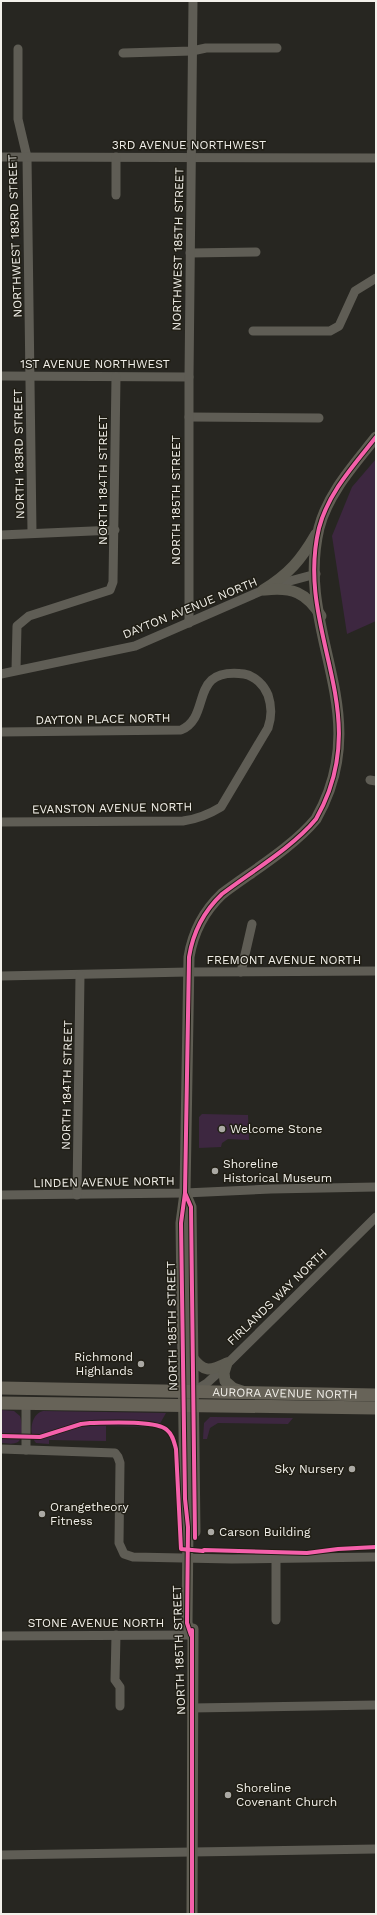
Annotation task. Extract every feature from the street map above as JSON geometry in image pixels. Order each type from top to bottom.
[{"type":"highway","name":"AURORA AVENUE NORTH","points":[[2,1391],[188,1391],[376,1395]]},
{"type":"highway","name":"AURORA AVENUE NORTH","points":[[1,1403],[376,1408]]},
{"type":"main road","points":[[263,590],[292,570],[304,554],[319,528],[334,492],[376,437]]},
{"type":"main road","points":[[319,528],[315,558],[316,574],[327,624],[346,692]]},
{"type":"main road","points":[[263,590],[279,589],[300,594],[313,604],[327,624]]},
{"type":"main road","name":"NORTH 185TH STREET","points":[[192,1914],[191,1635],[194,1623],[191,1558],[188,1391],[181,1223],[184,1193],[188,957],[199,922],[213,902],[294,841],[316,819],[326,805],[344,765],[349,731]]},
{"type":"main road","name":"NORTH 185TH STREET","points":[[184,1193],[191,1207],[192,1357],[188,1391]]},
{"type":"main road","points":[[192,1357],[199,1365],[206,1369],[215,1368],[227,1363]]},
{"type":"main road","points":[[227,1363],[224,1378],[227,1385],[246,1392]]},
{"type":"main road","points":[[348,1408],[358,1395]]},
{"type":"street","name":"NORTHWEST 185TH STREET","points":[[188,377],[193,1]]},
{"type":"street","points":[[123,53],[192,51],[206,48],[277,48]]},
{"type":"street","name":"NORTHWEST 183RD STREET","points":[[18,49],[18,119],[27,157],[30,376]]},
{"type":"street","name":"3RD AVENUE NORTHWEST","points":[[1,157],[376,158]]},
{"type":"street","points":[[116,157],[116,195]]},
{"type":"street","points":[[190,253],[256,252]]},
{"type":"street","points":[[253,331],[330,331],[339,326],[355,291],[376,278]]},
{"type":"street","name":"1ST AVENUE NORTHWEST","points":[[1,376],[188,377]]},
{"type":"street","name":"NORTH 183RD STREET","points":[[30,376],[32,532]]},
{"type":"street","name":"NORTH 184TH STREET","points":[[16,670],[17,626],[29,616],[110,590],[114,582],[116,377]]},
{"type":"street","name":"NORTH 185TH STREET","points":[[188,377],[189,623]]},
{"type":"street","points":[[188,417],[318,418]]},
{"type":"street","points":[[1,535],[32,532],[115,530]]},
{"type":"street","name":"DAYTON AVENUE NORTH","points":[[1,674],[135,646],[263,590],[284,582],[316,574]]},
{"type":"street","name":"DAYTON PLACE NORTH","points":[[1,732],[181,730],[189,727],[194,722],[204,688],[212,680],[221,676],[249,675],[258,680],[266,690],[270,704],[271,718],[268,728],[221,807]]},
{"type":"street","name":"EVANSTON AVENUE NORTH","points":[[1,822],[183,821],[196,819],[221,807]]},
{"type":"street","points":[[241,972],[252,924]]},
{"type":"street","name":"FREMONT AVENUE NORTH","points":[[1,976],[188,972],[376,971]]},
{"type":"street","name":"NORTH 184TH STREET","points":[[78,1194],[80,975]]},
{"type":"street","name":"LINDEN AVENUE NORTH","points":[[1,1195],[184,1193],[271,1189],[376,1187]]},
{"type":"street","name":"FIRLANDS WAY NORTH","points":[[188,1391],[206,1383],[376,1217]]},
{"type":"street","points":[[26,1404],[26,1450]]},
{"type":"street","points":[[1,1449],[115,1453],[120,1463],[119,1543],[122,1551],[133,1557],[376,1557]]},
{"type":"street","points":[[276,1558],[276,1620]]},
{"type":"street","points":[[116,1635],[115,1680],[120,1687],[120,1706]]},
{"type":"street","name":"STONE AVENUE NORTH","points":[[1,1636],[191,1635]]},
{"type":"street","points":[[191,1708],[376,1705]]},
{"type":"street","points":[[1,1856],[376,1849]]},
{"type":"shaded area","points":[[376,459],[376,621],[347,634],[332,536],[352,487]]},
{"type":"shaded area","points":[[202,1114],[248,1115],[249,1140],[228,1139],[222,1143],[221,1147],[199,1148],[199,1117]]},
{"type":"shaded area","points":[[1,1410],[14,1411],[20,1416],[22,1434],[20,1440],[16,1443],[1,1443]]},
{"type":"shaded area","points":[[43,1411],[166,1413],[158,1427],[106,1426],[106,1441],[49,1440],[49,1444],[36,1443],[32,1434],[33,1420]]},
{"type":"shaded area","points":[[210,1417],[293,1418],[288,1424],[218,1423],[210,1428],[207,1439],[203,1439],[204,1423]]},
{"type":"cycle path","points":[[191,1635],[187,1623],[188,1527],[185,1499],[181,1223],[185,1193],[189,957],[196,931],[209,908],[222,894],[271,859],[307,829],[316,819],[333,780],[339,743],[337,707],[317,602],[314,566],[319,528],[323,515],[335,491],[376,437]]},
{"type":"cycle path","points":[[185,1193],[191,1207],[195,1538]]},
{"type":"cycle path","points":[[1,1436],[40,1437],[81,1424],[90,1423],[142,1423],[161,1427],[167,1430],[172,1436],[176,1449],[181,1549],[203,1551],[307,1553],[338,1549],[376,1547]]},
{"type":"cycle path","points":[[192,1630],[192,1914]]},
{"type":"place","name":"Welcome Stone","points":[[222,1129]]},
{"type":"place","name":"Shoreline Historical Museum","points":[[215,1171]]},
{"type":"place","name":"Richmond Highlands","points":[[141,1364]]},
{"type":"place","name":"Sky Nursery","points":[[352,1469]]},
{"type":"place","name":"Orangetheory Fitness","points":[[42,1514]]},
{"type":"place","name":"Carson Building","points":[[211,1532]]},
{"type":"place","name":"Shoreline Covenant Church","points":[[228,1795]]}]
